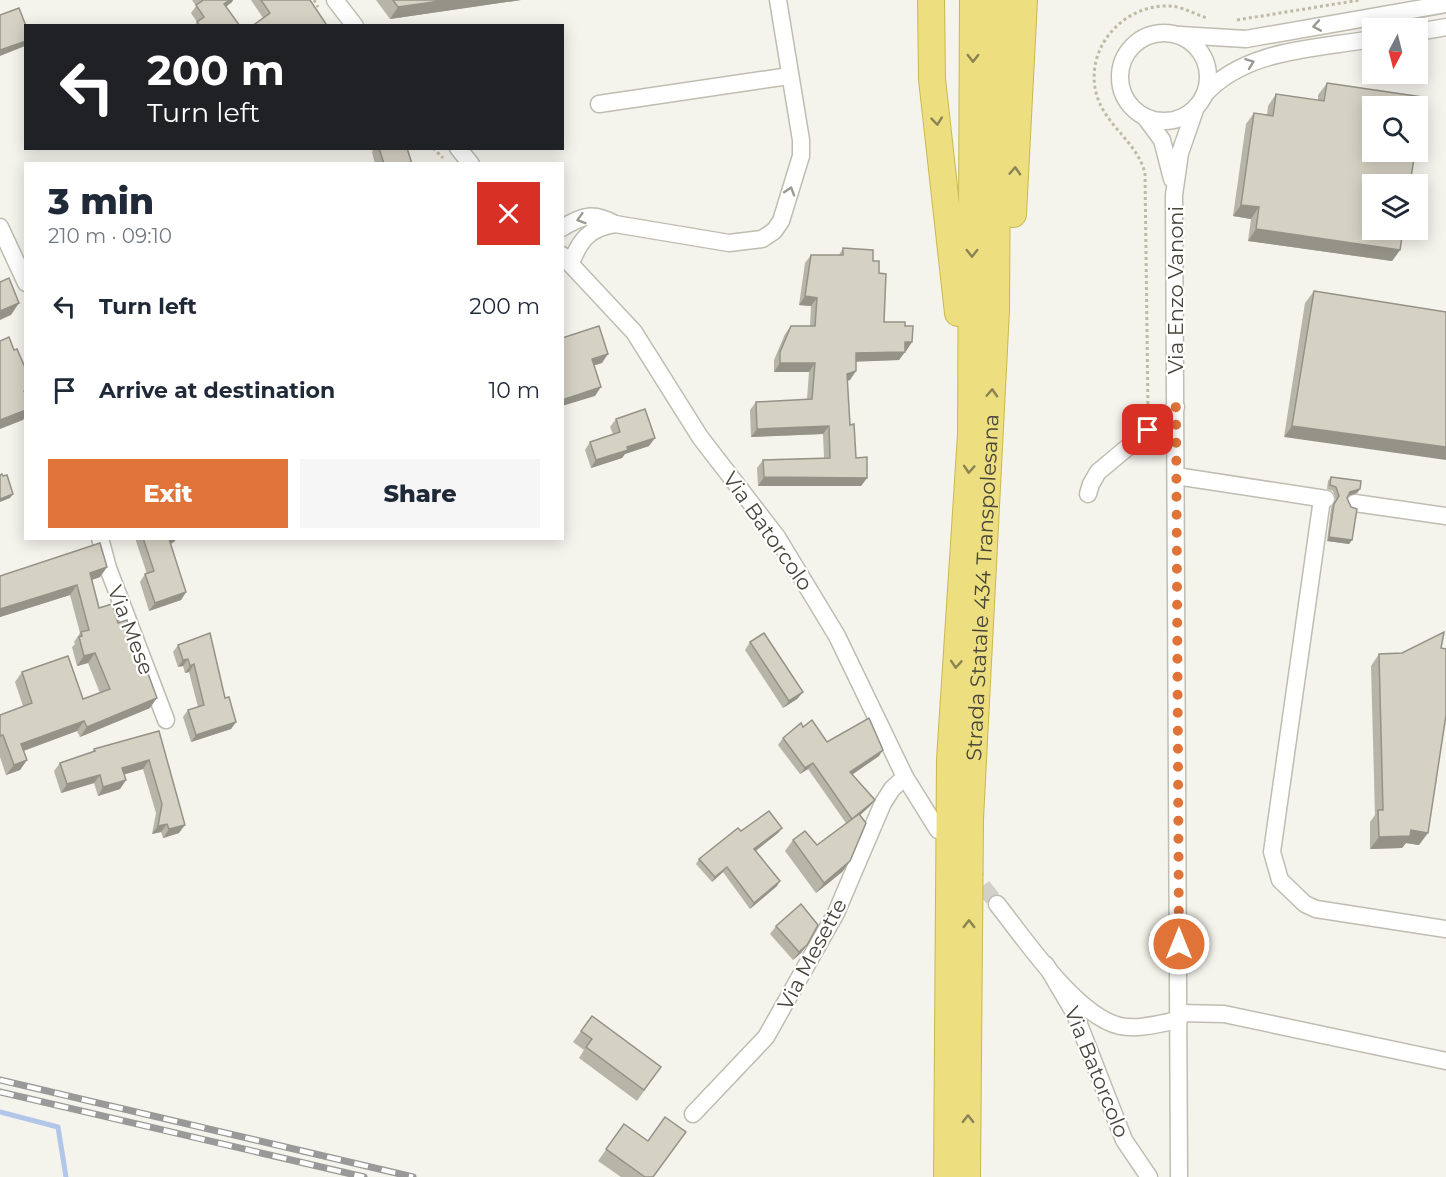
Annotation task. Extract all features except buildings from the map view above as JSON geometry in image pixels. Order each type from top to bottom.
[{"type":"highway","points":[[931,0],[932,79],[971,435]]},
{"type":"highway","name":"Strada Statale 434 Transpolesana","points":[[948,1177],[950,760],[971,435],[973,0]]},
{"type":"highway","name":"Strada Statale 434 Transpolesana","points":[[967,1177],[970,819],[996,310],[998,0]]},
{"type":"highway","points":[[996,310],[1010,286],[1024,0]]},
{"type":"street","points":[[335,0],[353,24]]},
{"type":"street","points":[[567,259],[585,235],[602,226],[615,224],[729,243],[762,239],[774,231],[781,221],[801,156],[778,0]]},
{"type":"street","points":[[788,0],[801,89],[795,111]]},
{"type":"street","name":"Via Enzo Vanoni","points":[[1174,195],[1162,140],[1145,117],[1133,108],[1120,83],[1121,68],[1126,54],[1136,43],[1148,36],[1175,34],[1246,39],[1446,4]]},
{"type":"street","points":[[1428,30],[1446,27]]},
{"type":"street","name":"Via Enzo Vanoni","points":[[1175,34],[1197,48],[1204,59],[1208,77],[1180,153],[1174,195],[1179,1177]]},
{"type":"street","name":"Via Enzo Vanoni","points":[[1145,117],[1159,121],[1174,120],[1200,101],[1217,81],[1249,63],[1362,41]]},
{"type":"street","points":[[599,104],[789,76]]},
{"type":"street","points":[[460,150],[469,162]]},
{"type":"street","points":[[564,227],[588,216],[601,216],[615,224]]},
{"type":"street","points":[[0,227],[24,279]]},
{"type":"street","name":"Via Batorcolo","points":[[567,259],[634,332],[700,437],[777,537],[837,636],[905,777],[938,830]]},
{"type":"street","points":[[1088,494],[1098,472],[1176,407]]},
{"type":"street","points":[[1176,476],[1324,499],[1272,852],[1280,880],[1292,894],[1316,909],[1446,929]]},
{"type":"street","points":[[1355,503],[1446,516]]},
{"type":"street","name":"Via Mese","points":[[101,540],[108,568],[165,720]]},
{"type":"street","name":"Via Mesette","points":[[693,1114],[766,1037],[836,913],[883,803],[892,789],[905,777]]},
{"type":"street","name":"Via Batorcolo","points":[[997,904],[1046,965],[1083,1006],[1104,1020],[1131,1027],[1179,1017],[1224,1014],[1446,1061]]},
{"type":"street","name":"Via Batorcolo","points":[[1046,965],[1074,1014],[1124,1140],[1149,1177]]},
{"type":"path","points":[[435,150],[447,162]]},
{"type":"waterway","points":[[0,1112],[58,1127],[66,1177]]},
{"type":"tunnel","points":[[968,867],[997,904]]},
{"type":"railway","points":[[0,1080],[413,1177]]},
{"type":"railway","points":[[0,1092],[364,1177]]},
{"type":"route","points":[[1148,430],[1176,407],[1179,944]]}]
